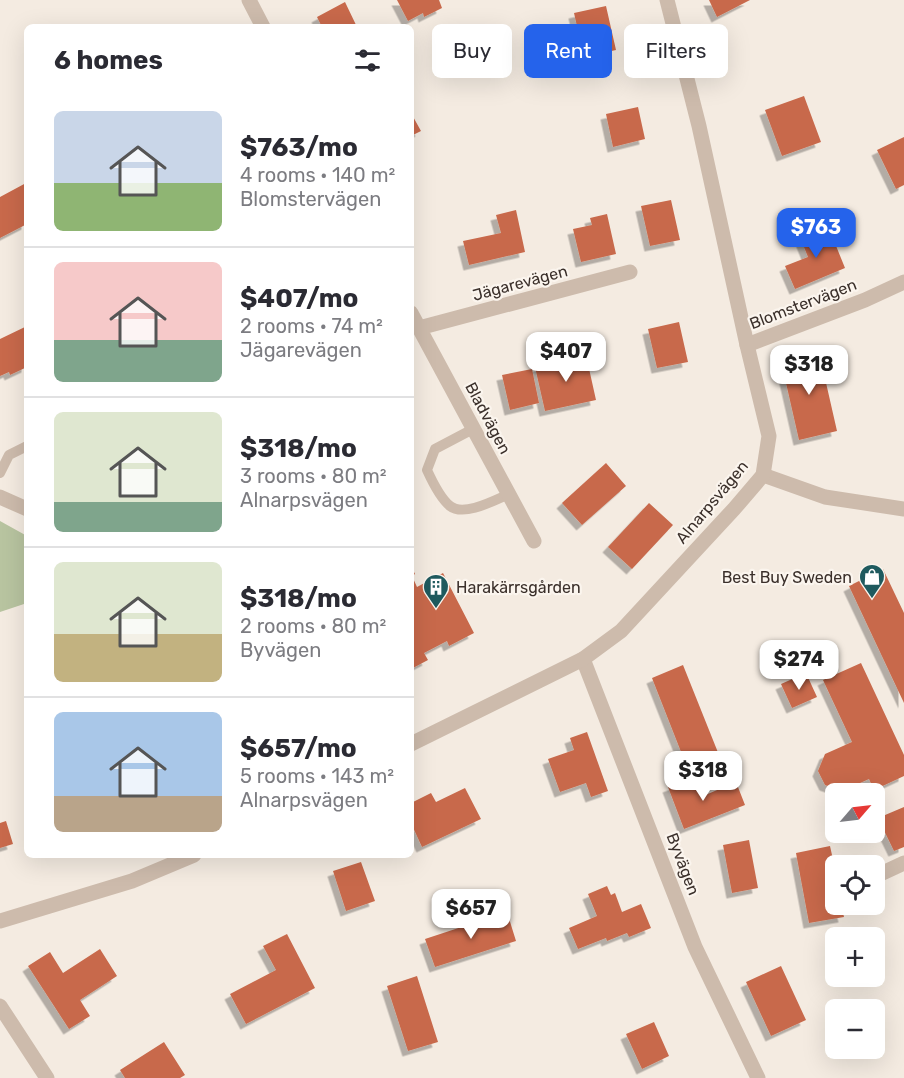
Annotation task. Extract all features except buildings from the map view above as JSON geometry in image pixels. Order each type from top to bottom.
[{"type":"street","points":[[249,0],[261,24]]},
{"type":"street","name":"Alnarpsvägen","points":[[414,743],[583,659],[621,631],[763,475],[769,436],[699,126],[667,0]]},
{"type":"street","name":"Jägarevägen","points":[[419,328],[630,272]]},
{"type":"street","name":"Blomstervägen","points":[[747,345],[866,300],[904,282]]},
{"type":"street","name":"Bladvägen","points":[[414,319],[534,541]]},
{"type":"street","points":[[763,475],[825,497],[904,509]]},
{"type":"street","points":[[0,497],[24,508]]},
{"type":"street","name":"Byvägen","points":[[583,659],[695,946],[752,1076]]},
{"type":"street","points":[[0,921],[132,881],[187,858]]},
{"type":"street","points":[[885,872],[904,863]]},
{"type":"street","points":[[0,1006],[47,1078]]},
{"type":"lane","points":[[473,429],[435,449],[427,470],[435,488],[451,507],[464,510],[509,494]]},
{"type":"lane","points":[[0,473],[5,452],[24,447]]},
{"type":"green space","points":[[0,521],[24,534],[24,604],[0,612]]},
{"type":"place","name":"Best Buy Sweden","points":[[872,600]]},
{"type":"place","name":"Harakärrsgården","points":[[436,610]]}]
